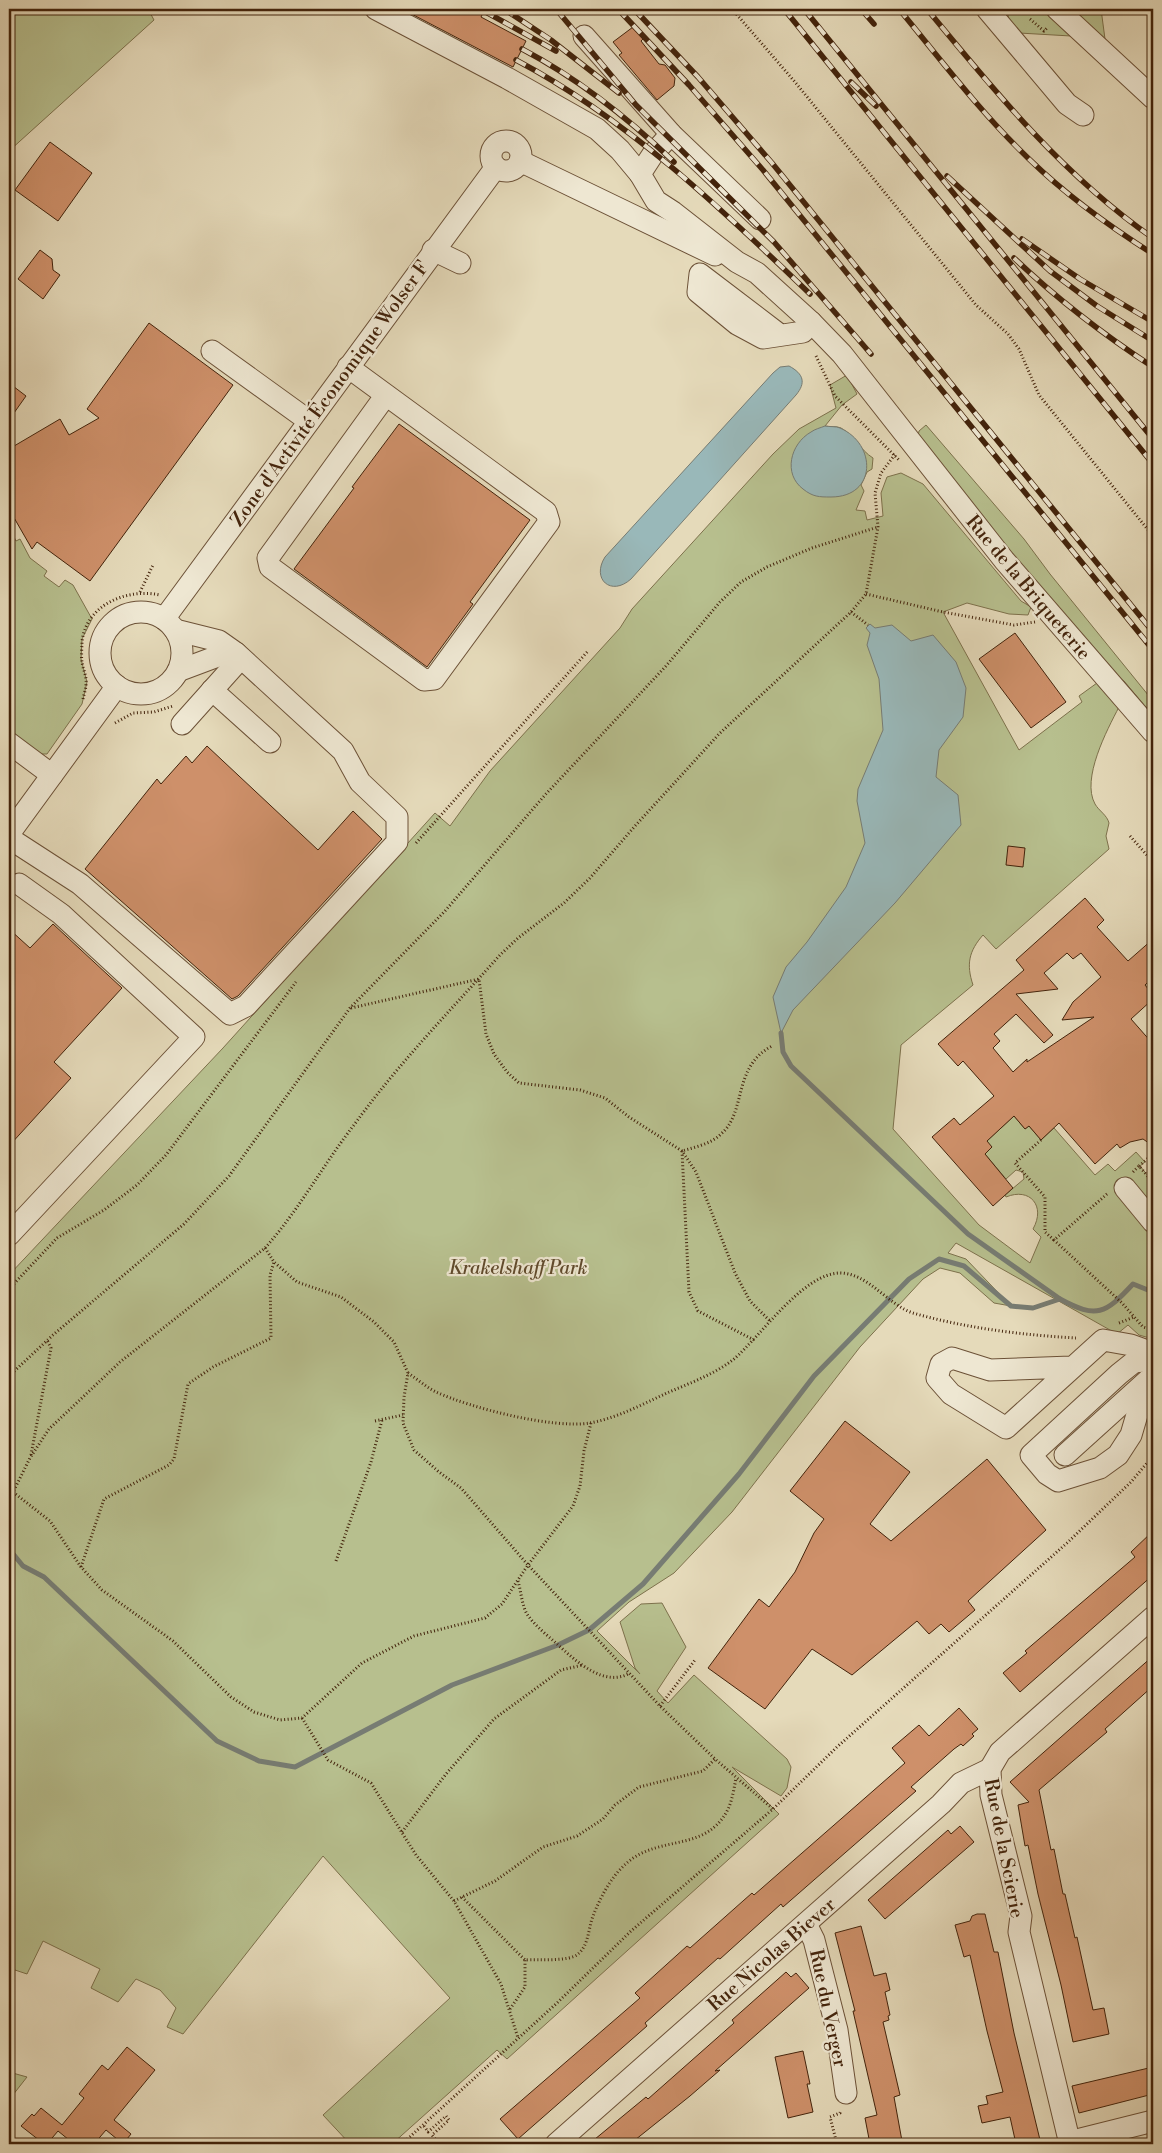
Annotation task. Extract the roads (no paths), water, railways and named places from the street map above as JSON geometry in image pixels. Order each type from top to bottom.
[{"type":"street","points":[[376,9],[597,129],[620,150],[640,174],[656,201],[737,262]]},
{"type":"street","points":[[987,9],[1067,104],[1082,115]]},
{"type":"street","points":[[1057,9],[1153,98]]},
{"type":"street","points":[[584,36],[671,134],[760,219]]},
{"type":"street","points":[[640,174],[653,154],[671,134]]},
{"type":"street","name":"Zone d'Activité Économique Wolser F","points":[[169,625],[176,602],[433,250],[496,167],[491,159],[492,149],[495,145],[504,141],[514,143],[520,151],[520,161],[705,252],[737,262]]},
{"type":"street","points":[[433,250],[460,263]]},
{"type":"street","points":[[705,252],[701,262],[698,292],[737,324],[763,338],[803,332],[811,322]]},
{"type":"street","name":"Rue de la Briqueterie","points":[[737,262],[757,273],[811,322],[842,354],[1004,560],[1047,618],[1153,732]]},
{"type":"street","points":[[212,351],[308,421]]},
{"type":"street","points":[[348,367],[546,512],[549,522],[434,679],[424,680],[270,567],[268,558],[386,395]]},
{"type":"street","points":[[9,838],[80,884],[230,1014],[246,1006],[397,842],[397,817],[360,782],[343,752],[239,656],[218,641],[169,625],[146,613],[128,614],[116,620],[108,630],[101,647],[102,666],[108,677],[117,686],[130,693],[144,694],[158,691],[170,682],[178,670],[182,657],[181,643],[169,625]]},
{"type":"street","points":[[178,670],[218,656],[239,656]]},
{"type":"street","points":[[182,724],[239,656]]},
{"type":"street","points":[[9,834],[117,686]]},
{"type":"street","points":[[212,690],[270,742]]},
{"type":"street","points":[[9,743],[52,775]]},
{"type":"street","points":[[9,1235],[194,1037],[61,914],[12,886]]},
{"type":"street","points":[[1121,1185],[1153,1222]]},
{"type":"street","points":[[1071,1367],[990,1370],[952,1358],[941,1364],[937,1378],[952,1394],[1006,1428],[1071,1367],[1103,1340],[1131,1345],[1153,1353]]},
{"type":"street","points":[[1153,1360],[1134,1362],[1031,1455],[1048,1474],[1058,1481],[1100,1468],[1118,1455],[1131,1435],[1141,1401],[1153,1376]]},
{"type":"street","points":[[1065,1455],[1153,1376]]},
{"type":"street","name":"Rue de la Scierie","points":[[1069,2143],[1019,1932],[1021,1916],[991,1795],[990,1769],[1000,1752],[1153,1617]]},
{"type":"street","name":"Rue Nicolas Biever","points":[[556,2144],[941,1804],[961,1782],[990,1769]]},
{"type":"street","name":"Rue du Verger","points":[[806,1924],[814,1940],[837,2030],[846,2093]]},
{"type":"street","points":[[1069,2143],[1153,2121]]},
{"type":"water","points":[[789,366],[798,372],[802,379],[801,387],[796,395],[631,579],[617,586],[610,586],[605,583],[600,572],[605,557],[773,373],[780,367]]},
{"type":"water","points":[[825,426],[838,427],[852,436],[861,446],[866,457],[867,468],[864,479],[857,488],[846,495],[820,497],[813,495],[797,483],[793,475],[791,468],[792,459],[798,444],[813,431]]},
{"type":"water","points":[[870,624],[875,628],[892,625],[911,641],[933,635],[956,662],[966,688],[963,717],[939,750],[936,777],[958,795],[961,825],[895,903],[793,1010],[781,1033],[773,997],[786,967],[807,942],[846,887],[865,843],[857,801],[858,789],[883,730],[879,679],[867,645],[870,633],[866,628]]},
{"type":"waterway","points":[[781,1033],[783,1052],[791,1066],[968,1234],[1060,1299]]},
{"type":"waterway","points":[[9,1549],[23,1566],[44,1577],[217,1741],[259,1761],[295,1767],[452,1685],[558,1645],[589,1630],[643,1584],[739,1474],[814,1376],[909,1279],[939,1259],[964,1266],[1011,1306],[1033,1308],[1060,1299],[1092,1311],[1100,1310],[1115,1302],[1133,1284],[1153,1292]]},
{"type":"railway","points":[[504,9],[551,40],[619,93]]},
{"type":"railway","points":[[556,9],[636,105],[774,242],[871,354]]},
{"type":"railway","points":[[618,9],[689,85],[763,170],[1153,650]]},
{"type":"railway","points":[[634,9],[698,77],[772,163],[1153,632]]},
{"type":"railway","points":[[784,9],[1153,464]]},
{"type":"railway","points":[[804,9],[1153,439]]},
{"type":"railway","points":[[861,9],[874,24]]},
{"type":"railway","points":[[899,9],[978,105],[1029,159],[1088,210],[1153,254]]},
{"type":"railway","points":[[927,9],[1032,132],[1090,188],[1153,238]]},
{"type":"railway","points":[[484,11],[556,51]]},
{"type":"railway","points":[[522,49],[563,73],[602,100],[674,162]]},
{"type":"railway","points":[[516,60],[557,83],[634,137],[707,197],[810,294]]},
{"type":"railway","points":[[851,82],[876,106]]},
{"type":"railway","points":[[947,176],[1050,271],[1097,306],[1153,341]]},
{"type":"railway","points":[[1022,239],[1080,279],[1153,322]]},
{"type":"railway","points":[[1014,258],[1081,316],[1153,367]]},
{"type":"park label","name":"Krakelshaff Park","points":[[518,1267]]}]
